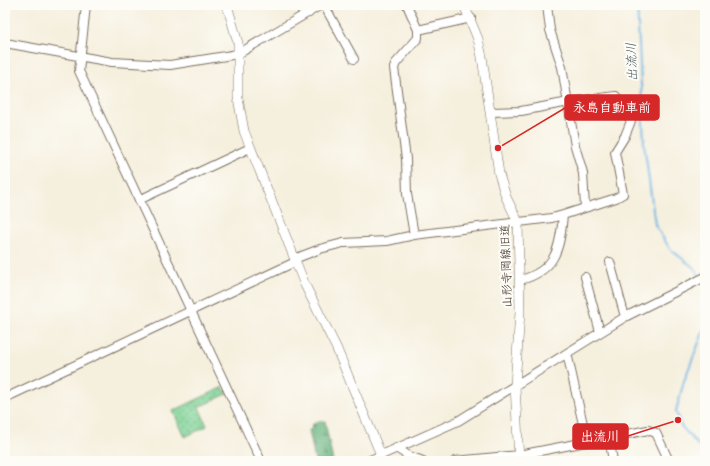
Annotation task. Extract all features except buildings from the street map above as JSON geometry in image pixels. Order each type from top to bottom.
[{"type":"street","points":[[86,5],[79,71],[261,461]]},
{"type":"street","points":[[228,5],[235,28],[238,54],[238,98],[240,118],[250,148],[305,285],[336,347],[381,455]]},
{"type":"street","points":[[304,5],[308,13]]},
{"type":"street","points":[[5,43],[112,62],[170,65],[238,54],[323,5],[354,59]]},
{"type":"street","points":[[407,5],[418,30],[418,38],[396,63],[394,68],[406,159],[407,194],[414,235]]},
{"type":"street","name":"山形寺岡線旧道","points":[[464,5],[471,18],[478,39],[491,112],[499,174],[506,197],[518,222],[520,312],[515,385],[519,458]]},
{"type":"street","points":[[547,5],[550,30],[562,67],[569,102],[575,146],[583,173],[585,207]]},
{"type":"street","points":[[418,30],[471,18]]},
{"type":"street","points":[[5,398],[320,249],[343,243],[386,241],[414,235],[563,215],[616,198],[623,194],[615,152],[625,136],[631,121],[616,96],[569,102],[521,111],[491,112]]},
{"type":"street","points":[[139,200],[250,148]]},
{"type":"street","points":[[520,280],[528,278],[551,263],[561,240],[563,215]]},
{"type":"street","points":[[610,262],[625,317]]},
{"type":"street","points":[[585,277],[600,332]]},
{"type":"street","points":[[368,461],[458,421],[625,317],[701,279]]},
{"type":"street","points":[[567,353],[587,442]]},
{"type":"street","points":[[455,461],[519,458],[609,437],[650,431],[656,434],[669,461]]},
{"type":"street","points":[[609,437],[613,461]]},
{"type":"street","points":[[396,448],[409,456],[423,461]]},
{"type":"green space","points":[[223,387],[227,394],[199,407],[207,426],[185,437],[173,411]]},
{"type":"green space","points":[[325,421],[333,461],[315,461],[309,430],[313,428],[312,425],[315,422]]},
{"type":"waterway","name":"出流川","points":[[637,5],[644,143],[655,225],[670,249],[693,267],[700,276]]},
{"type":"waterway","name":"出流川","points":[[702,280],[705,290]]},
{"type":"waterway","name":"出流川","points":[[705,327],[684,381],[676,411],[681,426],[705,453]]},
{"type":"place","name":"永島自動車前","points":[[498,148]]},
{"type":"place","name":"出流川","points":[[678,420]]}]
